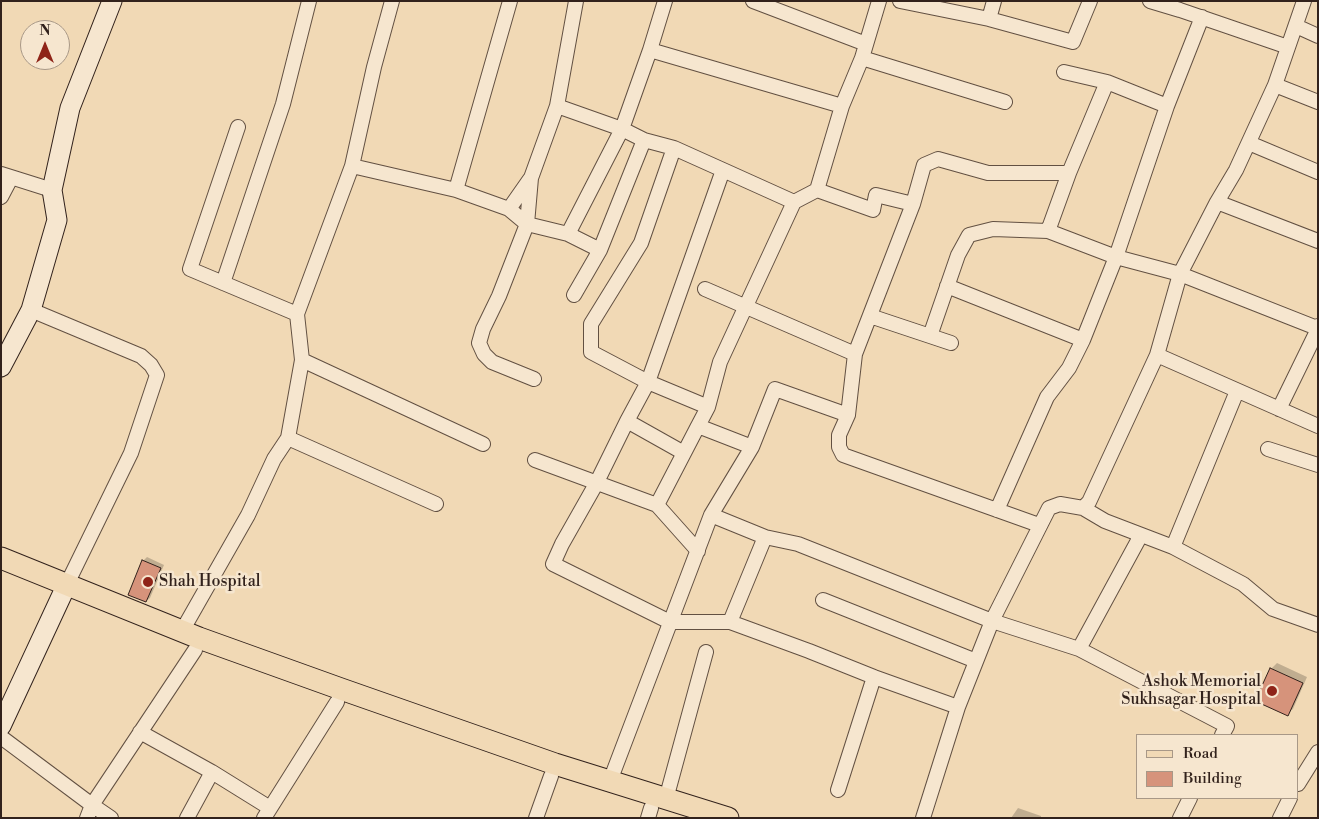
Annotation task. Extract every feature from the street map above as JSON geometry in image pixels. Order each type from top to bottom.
[{"type":"main road","points":[[1,558],[195,650],[336,702],[551,776],[683,818]]},
{"type":"main road","points":[[1,572],[65,590],[341,690],[555,764],[610,781],[655,808],[717,816]]},
{"type":"street","points":[[1,367],[31,310],[57,220],[52,190],[70,108],[112,1]]},
{"type":"street","points":[[223,283],[283,104],[309,1]]},
{"type":"street","points":[[182,631],[248,515],[274,459],[288,438],[302,360],[297,314],[352,166],[374,67],[392,1]]},
{"type":"street","points":[[456,190],[510,1]]},
{"type":"street","points":[[534,379],[492,362],[484,354],[479,343],[527,224],[531,178],[557,106],[576,1]]},
{"type":"street","points":[[568,234],[622,129],[665,1]]},
{"type":"street","points":[[753,1],[787,8],[866,44]]},
{"type":"street","points":[[657,505],[708,407],[720,362],[794,202],[817,190],[842,106],[862,58],[879,1]]},
{"type":"street","points":[[900,1],[989,19],[1072,42],[1090,1]]},
{"type":"street","points":[[989,19],[994,1]]},
{"type":"street","points":[[1150,1],[1288,47]]},
{"type":"street","points":[[1083,508],[1089,502],[1157,355],[1180,274],[1217,202],[1236,170],[1275,85],[1304,1]]},
{"type":"street","points":[[997,510],[1048,397],[1069,368],[1083,340],[1116,256],[1167,106],[1202,17]]},
{"type":"street","points":[[1296,26],[1318,36]]},
{"type":"street","points":[[650,50],[842,106]]},
{"type":"street","points":[[862,58],[1005,102]]},
{"type":"street","points":[[1064,72],[1106,82],[1167,106]]},
{"type":"street","points":[[1048,231],[1106,82]]},
{"type":"street","points":[[1275,85],[1318,102]]},
{"type":"street","points":[[557,106],[622,129],[644,140],[674,148],[794,202]]},
{"type":"street","points":[[238,127],[190,269],[297,314]]},
{"type":"street","points":[[574,296],[600,250],[644,140]]},
{"type":"street","points":[[1249,143],[1318,172]]},
{"type":"street","points":[[674,148],[641,243],[591,324],[591,352],[648,382],[708,407]]},
{"type":"street","points":[[1039,526],[843,455],[839,447],[839,435],[848,415],[855,354],[913,204],[924,165],[938,159],[988,173],[1069,173]]},
{"type":"street","points":[[352,166],[456,190],[509,209],[527,224],[568,234],[600,250]]},
{"type":"street","points":[[723,170],[648,382],[553,564],[670,622],[730,622],[809,651],[874,678],[958,707]]},
{"type":"street","points":[[1,197],[6,176],[52,190]]},
{"type":"street","points":[[509,209],[531,178]]},
{"type":"street","points":[[817,190],[873,210],[876,195],[913,204]]},
{"type":"street","points":[[1217,202],[1318,242]]},
{"type":"street","points":[[930,336],[958,255],[969,235],[993,228],[1048,231],[1116,256],[1180,274],[1317,328],[1279,408]]},
{"type":"street","points":[[947,286],[1083,340]]},
{"type":"street","points":[[705,289],[745,308],[855,354]]},
{"type":"street","points":[[1,726],[131,454],[157,375],[151,365],[141,356],[31,310]]},
{"type":"street","points":[[870,316],[951,343]]},
{"type":"street","points":[[1157,355],[1318,426]]},
{"type":"street","points":[[302,360],[483,444]]},
{"type":"street","points":[[610,781],[712,515],[752,447],[775,389],[848,415]]},
{"type":"street","points":[[1173,548],[1237,391]]},
{"type":"street","points":[[627,421],[684,453]]},
{"type":"street","points":[[698,426],[752,447]]},
{"type":"street","points":[[288,438],[436,504]]},
{"type":"street","points":[[1268,449],[1318,464]]},
{"type":"street","points":[[535,460],[657,505],[698,550]]},
{"type":"street","points":[[922,818],[958,707],[992,621],[1048,508],[1060,504],[1083,508],[1105,521],[1173,548],[1243,584],[1274,609],[1318,625]]},
{"type":"street","points":[[712,515],[765,537],[798,544],[992,621],[1079,649],[1227,726],[1223,734]]},
{"type":"street","points":[[1079,649],[1140,535]]},
{"type":"street","points":[[730,622],[765,537]]},
{"type":"street","points":[[823,600],[976,661]]},
{"type":"street","points":[[89,812],[195,650]]},
{"type":"street","points":[[655,808],[706,652]]},
{"type":"street","points":[[838,790],[874,678]]},
{"type":"street","points":[[140,732],[212,772],[267,813],[336,702]]},
{"type":"street","points":[[1,737],[89,812],[111,818]]},
{"type":"street","points":[[1299,782],[1318,752]]},
{"type":"street","points":[[187,818],[212,772]]},
{"type":"street","points":[[536,818],[551,776]]},
{"type":"street","points":[[1180,818],[1190,799]]},
{"type":"street","points":[[1280,818],[1290,799]]},
{"type":"building","points":[[142,560],[161,568],[146,602],[128,595]]},
{"type":"building","points":[[1270,668],[1303,683],[1288,716],[1255,701]]},
{"type":"place","name":"Shah Hospital","points":[[148,582]]},
{"type":"place","name":"Ashok Memorial Sukhsagar Hospital","points":[[1272,691]]}]
